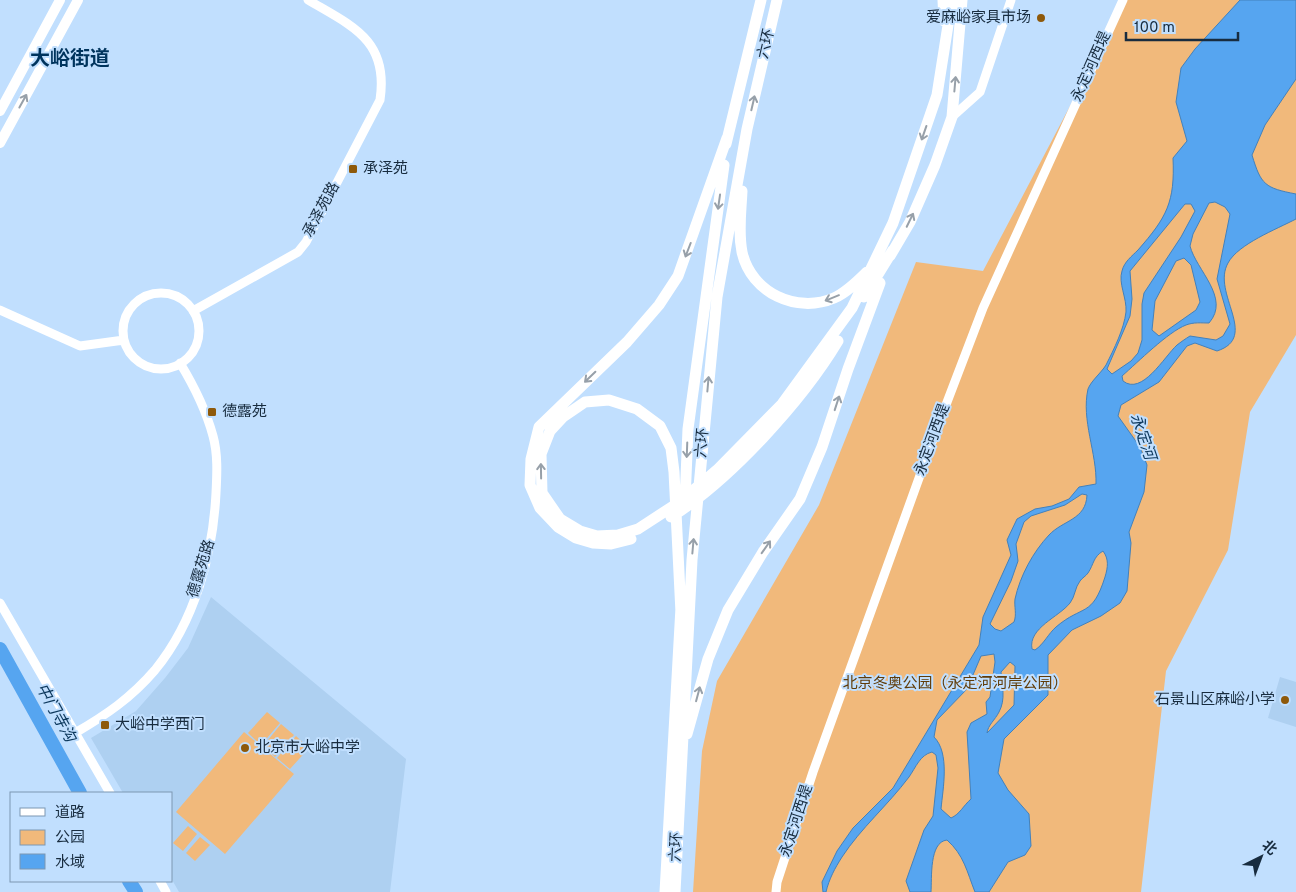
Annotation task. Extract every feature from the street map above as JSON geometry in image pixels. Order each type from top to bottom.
[{"type":"highway","name":"六环","points":[[665,892],[681,613],[688,429],[727,138],[761,0]]},
{"type":"highway","name":"六环","points":[[675,892],[692,560],[717,297],[747,129],[777,0]]},
{"type":"highway","points":[[943,0],[946,44]]},
{"type":"highway","points":[[720,473],[782,404],[852,308],[893,223],[937,95],[952,0]]},
{"type":"highway","points":[[727,138],[678,276],[659,305],[627,342],[540,427],[531,458],[530,485],[540,508],[558,527],[576,538],[593,543],[611,544],[640,532],[686,507],[789,408],[827,359],[910,222],[935,165],[952,117],[962,0]]},
{"type":"highway","points":[[958,50],[970,0]]},
{"type":"highway","points":[[747,129],[739,230],[742,254],[752,277],[776,297],[795,304],[814,304],[836,298],[870,270]]},
{"type":"highway","points":[[681,758],[708,659],[728,610],[763,552],[800,499],[822,447],[869,309],[892,250]]},
{"type":"highway","points":[[640,532],[597,536],[580,531],[560,518],[542,493],[541,454],[550,431],[563,417],[585,402],[609,400],[637,409],[660,426],[671,448],[674,472],[681,613]]},
{"type":"main road","points":[[0,111],[60,0]]},
{"type":"main road","points":[[0,143],[78,0]]},
{"type":"street","name":"承泽苑路","points":[[193,311],[298,252],[306,242],[380,100],[383,81],[380,64],[369,42],[354,27],[308,0]]},
{"type":"street","points":[[952,117],[980,92],[1011,0]]},
{"type":"street","name":"永定河西堤","points":[[776,892],[777,882],[813,772],[936,431],[977,325],[1123,0]]},
{"type":"street","points":[[160,293],[173,295],[184,301],[193,311],[198,322],[196,346],[180,364],[162,368],[144,365],[134,358],[124,340],[123,324],[128,312],[136,302],[147,295],[160,293]]},
{"type":"street","points":[[0,310],[80,346],[124,340]]},
{"type":"street","name":"德露苑路","points":[[75,733],[111,712],[156,668],[178,633],[204,572],[211,547],[214,518],[217,468],[214,442],[197,391],[180,364]]},
{"type":"street","points":[[0,603],[109,792]]},
{"type":"shaded area","name":"北京市大峪中学","points":[[211,597],[406,759],[390,892],[179,892],[172,880],[172,792],[122,792],[91,738],[136,711],[188,648]]},
{"type":"shaded area","name":"石景山区麻峪小学","points":[[1280,677],[1296,682],[1296,727],[1268,718]]},
{"type":"green space","name":"北京冬奥公园（永定河河岸公园）","points":[[1126,0],[1296,0],[1296,335],[1250,412],[1228,550],[1166,671],[1141,892],[693,892],[702,751],[717,681],[819,505],[916,262],[983,271]]},
{"type":"green space","points":[[267,712],[280,723],[261,745],[248,733]]},
{"type":"green space","points":[[281,724],[294,735],[275,757],[263,746]]},
{"type":"green space","points":[[244,732],[294,774],[225,854],[176,812]]},
{"type":"green space","points":[[296,736],[309,748],[290,769],[277,758]]},
{"type":"green space","points":[[188,826],[197,834],[183,851],[173,843]]},
{"type":"green space","points":[[200,837],[210,845],[195,861],[186,853]]},
{"type":"water","points":[[1240,0],[1296,0],[1296,79],[1265,125],[1252,155],[1258,173],[1266,184],[1277,190],[1296,194],[1296,219],[1249,243],[1233,256],[1228,263],[1224,275],[1225,287],[1235,325],[1234,336],[1229,344],[1217,351],[1195,343],[1187,346],[1159,382],[1121,405],[1118,416],[1140,447],[1147,465],[1144,492],[1129,532],[1131,543],[1127,591],[1120,603],[1101,616],[1072,630],[1048,655],[1048,695],[1004,739],[998,773],[1008,790],[1029,814],[1031,846],[1025,855],[1008,862],[989,892],[975,892],[961,858],[953,846],[947,840],[941,842],[934,854],[931,892],[910,892],[906,881],[924,830],[933,816],[938,768],[936,755],[932,752],[921,759],[901,787],[849,846],[835,869],[826,892],[823,892],[822,882],[837,851],[853,828],[893,788],[979,645],[983,617],[1011,555],[1007,540],[1017,519],[1035,509],[1052,506],[1069,499],[1079,487],[1096,484],[1096,472],[1086,413],[1088,389],[1106,365],[1123,325],[1126,312],[1121,280],[1123,268],[1128,259],[1156,228],[1167,208],[1172,186],[1173,158],[1187,141],[1176,102],[1181,68],[1195,49]],"holes":[[[1215,202],[1225,207],[1230,214],[1217,279],[1230,324],[1223,336],[1216,340],[1190,336],[1177,345],[1152,373],[1138,383],[1130,384],[1123,381],[1122,376],[1171,334],[1186,325],[1209,323],[1215,313],[1214,294],[1190,246],[1193,234],[1209,203]],[[1185,204],[1191,204],[1195,211],[1181,237],[1144,293],[1142,304],[1142,340],[1138,353],[1131,361],[1112,374],[1107,369],[1130,316],[1132,299],[1130,271]],[[1184,258],[1191,265],[1200,302],[1196,310],[1159,336],[1152,330],[1155,301],[1176,261]],[[1082,494],[1087,495],[1083,510],[1049,535],[1033,557],[1017,590],[1014,622],[1001,631],[995,629],[990,624],[1011,581],[1018,561],[1016,544],[1024,522],[1031,516],[1065,505]],[[1103,551],[1107,560],[1107,566],[1105,577],[1096,599],[1086,609],[1056,627],[1038,648],[1032,649],[1032,642],[1039,629],[1070,603],[1078,583],[1088,573],[1097,556]],[[994,654],[995,662],[990,697],[986,702],[987,714],[971,723],[967,732],[971,799],[951,818],[941,809],[944,761],[939,744],[934,737],[937,720],[967,689],[981,656]],[[1010,662],[1015,666],[1014,705],[987,733],[1001,707],[1003,692],[1001,672]]]},
{"type":"waterway","name":"中门寺沟","points":[[0,649],[79,792]]},
{"type":"waterway","name":"中门寺沟","points":[[130,882],[136,892]]},
{"type":"place","name":"爱麻峪家具市场","points":[[1041,18]]},
{"type":"place","name":"承泽苑","points":[[353,169]]},
{"type":"place","name":"德露苑","points":[[212,412]]},
{"type":"place","name":"石景山区麻峪小学","points":[[1285,700]]},
{"type":"place","name":"大峪中学西门","points":[[105,725]]},
{"type":"place","name":"北京市大峪中学","points":[[245,748]]},
{"type":"district","name":"大峪街道","points":[[70,60]]},
{"type":"water label","name":"永定河","points":[[1142,437]]}]
